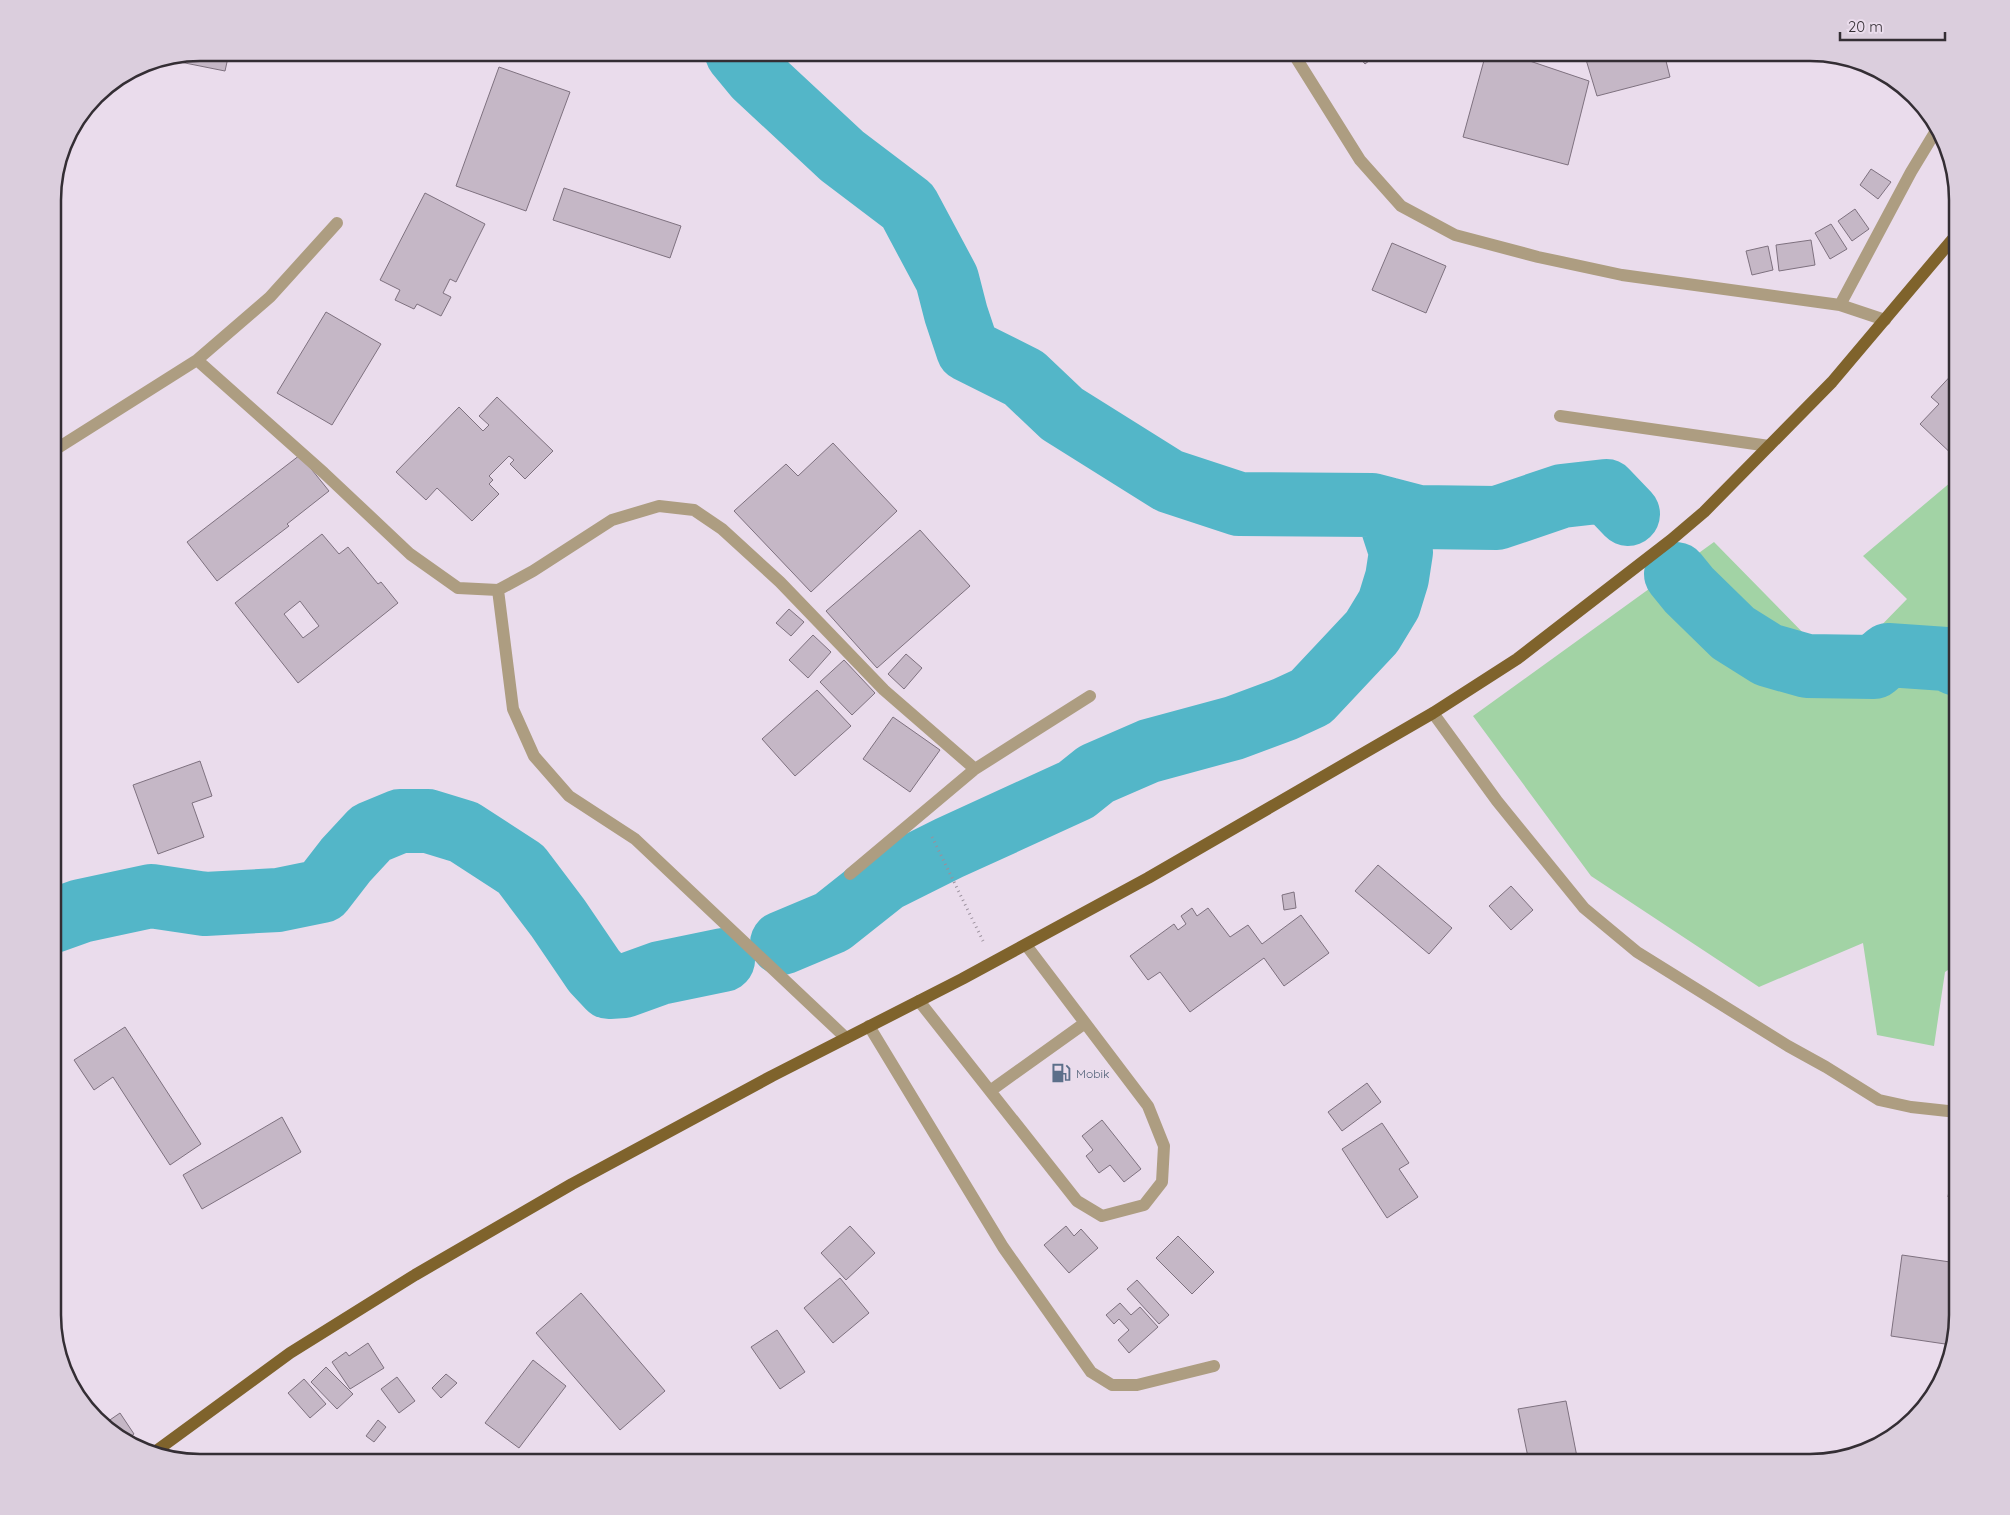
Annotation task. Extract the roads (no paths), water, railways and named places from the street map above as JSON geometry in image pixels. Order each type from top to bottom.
[{"type":"main road","points":[[161,1447],[290,1353],[415,1275],[572,1184],[772,1076],[1026,945],[1148,878],[1433,713],[1517,658],[1671,540],[1704,512],[1832,382],[1949,245]]},
{"type":"street","points":[[1299,61],[1360,160],[1401,206],[1456,235],[1538,257],[1622,275],[1840,305],[1885,320]]},
{"type":"street","points":[[1840,305],[1911,172],[1933,136]]},
{"type":"street","points":[[62,445],[197,360],[270,297],[337,223]]},
{"type":"street","points":[[197,360],[324,473],[410,554],[458,588],[498,590],[533,571],[612,520],[659,506],[694,510],[722,529],[780,582],[884,690],[975,769]]},
{"type":"street","points":[[1560,416],[1769,446]]},
{"type":"street","points":[[498,590],[513,710],[534,756],[569,796],[635,839],[846,1038]]},
{"type":"street","points":[[850,874],[975,769],[1090,696]]},
{"type":"street","points":[[1433,713],[1497,801],[1584,908],[1637,952],[1879,1100],[1910,1107],[1949,1111]]},
{"type":"street","points":[[918,1001],[1077,1202],[1102,1216],[1144,1205],[1162,1182],[1164,1146],[1148,1106],[1026,945]]},
{"type":"street","points":[[990,1091],[1085,1023]]},
{"type":"street","points":[[869,1026],[1003,1247],[1091,1372],[1112,1385],[1137,1385],[1214,1366]]},
{"type":"waterway","points":[[744,61],[756,76],[842,156],[908,206],[947,279],[968,350],[1024,378],[1062,414],[1169,481],[1239,504],[1372,505],[1418,517],[1497,518],[1562,496],[1606,491],[1628,514]]},
{"type":"waterway","points":[[782,943],[832,922],[885,880],[949,848],[1076,790],[1096,774],[1149,751],[1234,728],[1311,697],[1372,632],[1389,604],[1397,578],[1401,552],[1387,509]]},
{"type":"waterway","points":[[1676,574],[1689,590],[1733,633],[1768,655],[1807,666],[1874,667],[1888,655],[1949,660]]},
{"type":"waterway","points":[[62,918],[81,911],[151,896],[205,904],[278,900],[322,891],[346,860],[371,833],[400,821],[428,821],[464,832],[521,869],[558,918],[594,971],[609,987],[624,986],[660,973],[723,960]]},
{"type":"place","name":"Mobik","points":[[1061,1073]]}]
